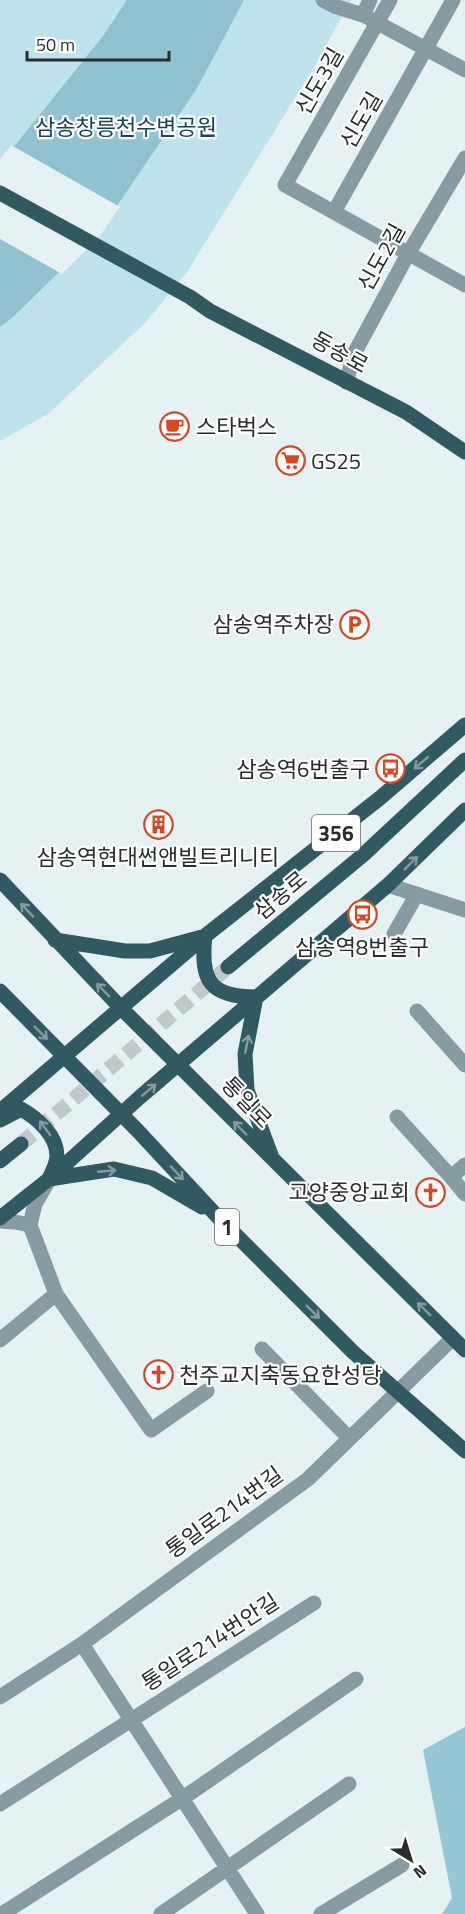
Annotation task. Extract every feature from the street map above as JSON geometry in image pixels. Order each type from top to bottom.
[{"type":"main road","name":"동송로","points":[[0,193],[190,297],[210,311],[406,412],[465,452]]},
{"type":"main road","name":"356","points":[[0,1112],[205,936],[380,798],[465,725]]},
{"type":"main road","name":"삼송로","points":[[228,967],[363,855],[465,760]]},
{"type":"main road","points":[[0,1220],[388,885],[465,810]]},
{"type":"main road","name":"통일로","points":[[0,880],[178,1066],[465,1350]]},
{"type":"main road","points":[[55,940],[133,951],[150,951],[205,936],[204,965],[208,981],[222,993],[238,997],[256,997]]},
{"type":"main road","name":"1","points":[[0,992],[122,1115],[217,1216],[397,1392],[465,1451]]},
{"type":"main road","points":[[256,997],[245,1054],[247,1090],[273,1161]]},
{"type":"main road","points":[[0,1120],[21,1109],[37,1118],[52,1139],[57,1156],[50,1179]]},
{"type":"main road","points":[[0,1161],[21,1144]]},
{"type":"main road","points":[[50,1179],[114,1169],[152,1178],[217,1216]]},
{"type":"street","points":[[363,15],[370,0]]},
{"type":"street","name":"신도3길","points":[[334,212],[285,185],[390,0]]},
{"type":"street","name":"신도길","points":[[334,212],[427,50],[453,0]]},
{"type":"street","points":[[329,3],[363,15],[465,70]]},
{"type":"street","name":"신도2길","points":[[346,382],[355,352],[408,254],[465,158]]},
{"type":"street","points":[[334,212],[465,285]]},
{"type":"street","points":[[388,885],[465,910]]},
{"type":"street","points":[[394,934],[417,894]]},
{"type":"street","points":[[417,1011],[465,1065]]},
{"type":"street","points":[[397,1117],[465,1194]]},
{"type":"street","points":[[451,1177],[465,1165]]},
{"type":"street","points":[[50,1179],[35,1204],[30,1225],[56,1294],[151,1430],[207,1390]]},
{"type":"street","points":[[0,1220],[30,1225]]},
{"type":"street","points":[[0,1340],[56,1294]]},
{"type":"street","name":"통일로214번길","points":[[0,1697],[82,1644],[308,1479],[453,1338]]},
{"type":"street","points":[[262,1349],[349,1438]]},
{"type":"street","name":"통일로214번안길","points":[[0,1804],[314,1603]]},
{"type":"street","name":"통일로214번안길","points":[[82,1644],[257,1914]]},
{"type":"street","points":[[2,1914],[183,1798],[356,1678]]},
{"type":"street","points":[[161,1914],[349,1784]]},
{"type":"street","points":[[321,1914],[402,1865]]},
{"type":"green space","name":"삼송창릉천수변공원","points":[[0,0],[351,0],[316,64],[187,272],[146,322],[48,414],[0,441]]},
{"type":"shaded area","points":[[127,0],[244,0],[196,90],[97,235],[0,327],[0,164],[103,36]]},
{"type":"shaded area","points":[[465,1727],[465,1914],[442,1914],[452,1898],[423,1750]]},
{"type":"pier","points":[[11,145],[120,207],[99,237],[62,274],[0,239],[0,159]]},
{"type":"tunnel","points":[[21,1144],[228,967]]},
{"type":"place","name":"스타벅스","points":[[175,427]]},
{"type":"place","name":"GS25","points":[[290,461]]},
{"type":"place","name":"삼송역주차장","points":[[355,624]]},
{"type":"place","name":"삼송역6번출구","points":[[391,769]]},
{"type":"place","name":"삼송역현대썬앤빌트리니티","points":[[158,825]]},
{"type":"place","name":"삼송역8번출구","points":[[362,915]]},
{"type":"place","name":"고양중앙교회","points":[[431,1192]]},
{"type":"place","name":"천주교지축동요한성당","points":[[158,1375]]}]
